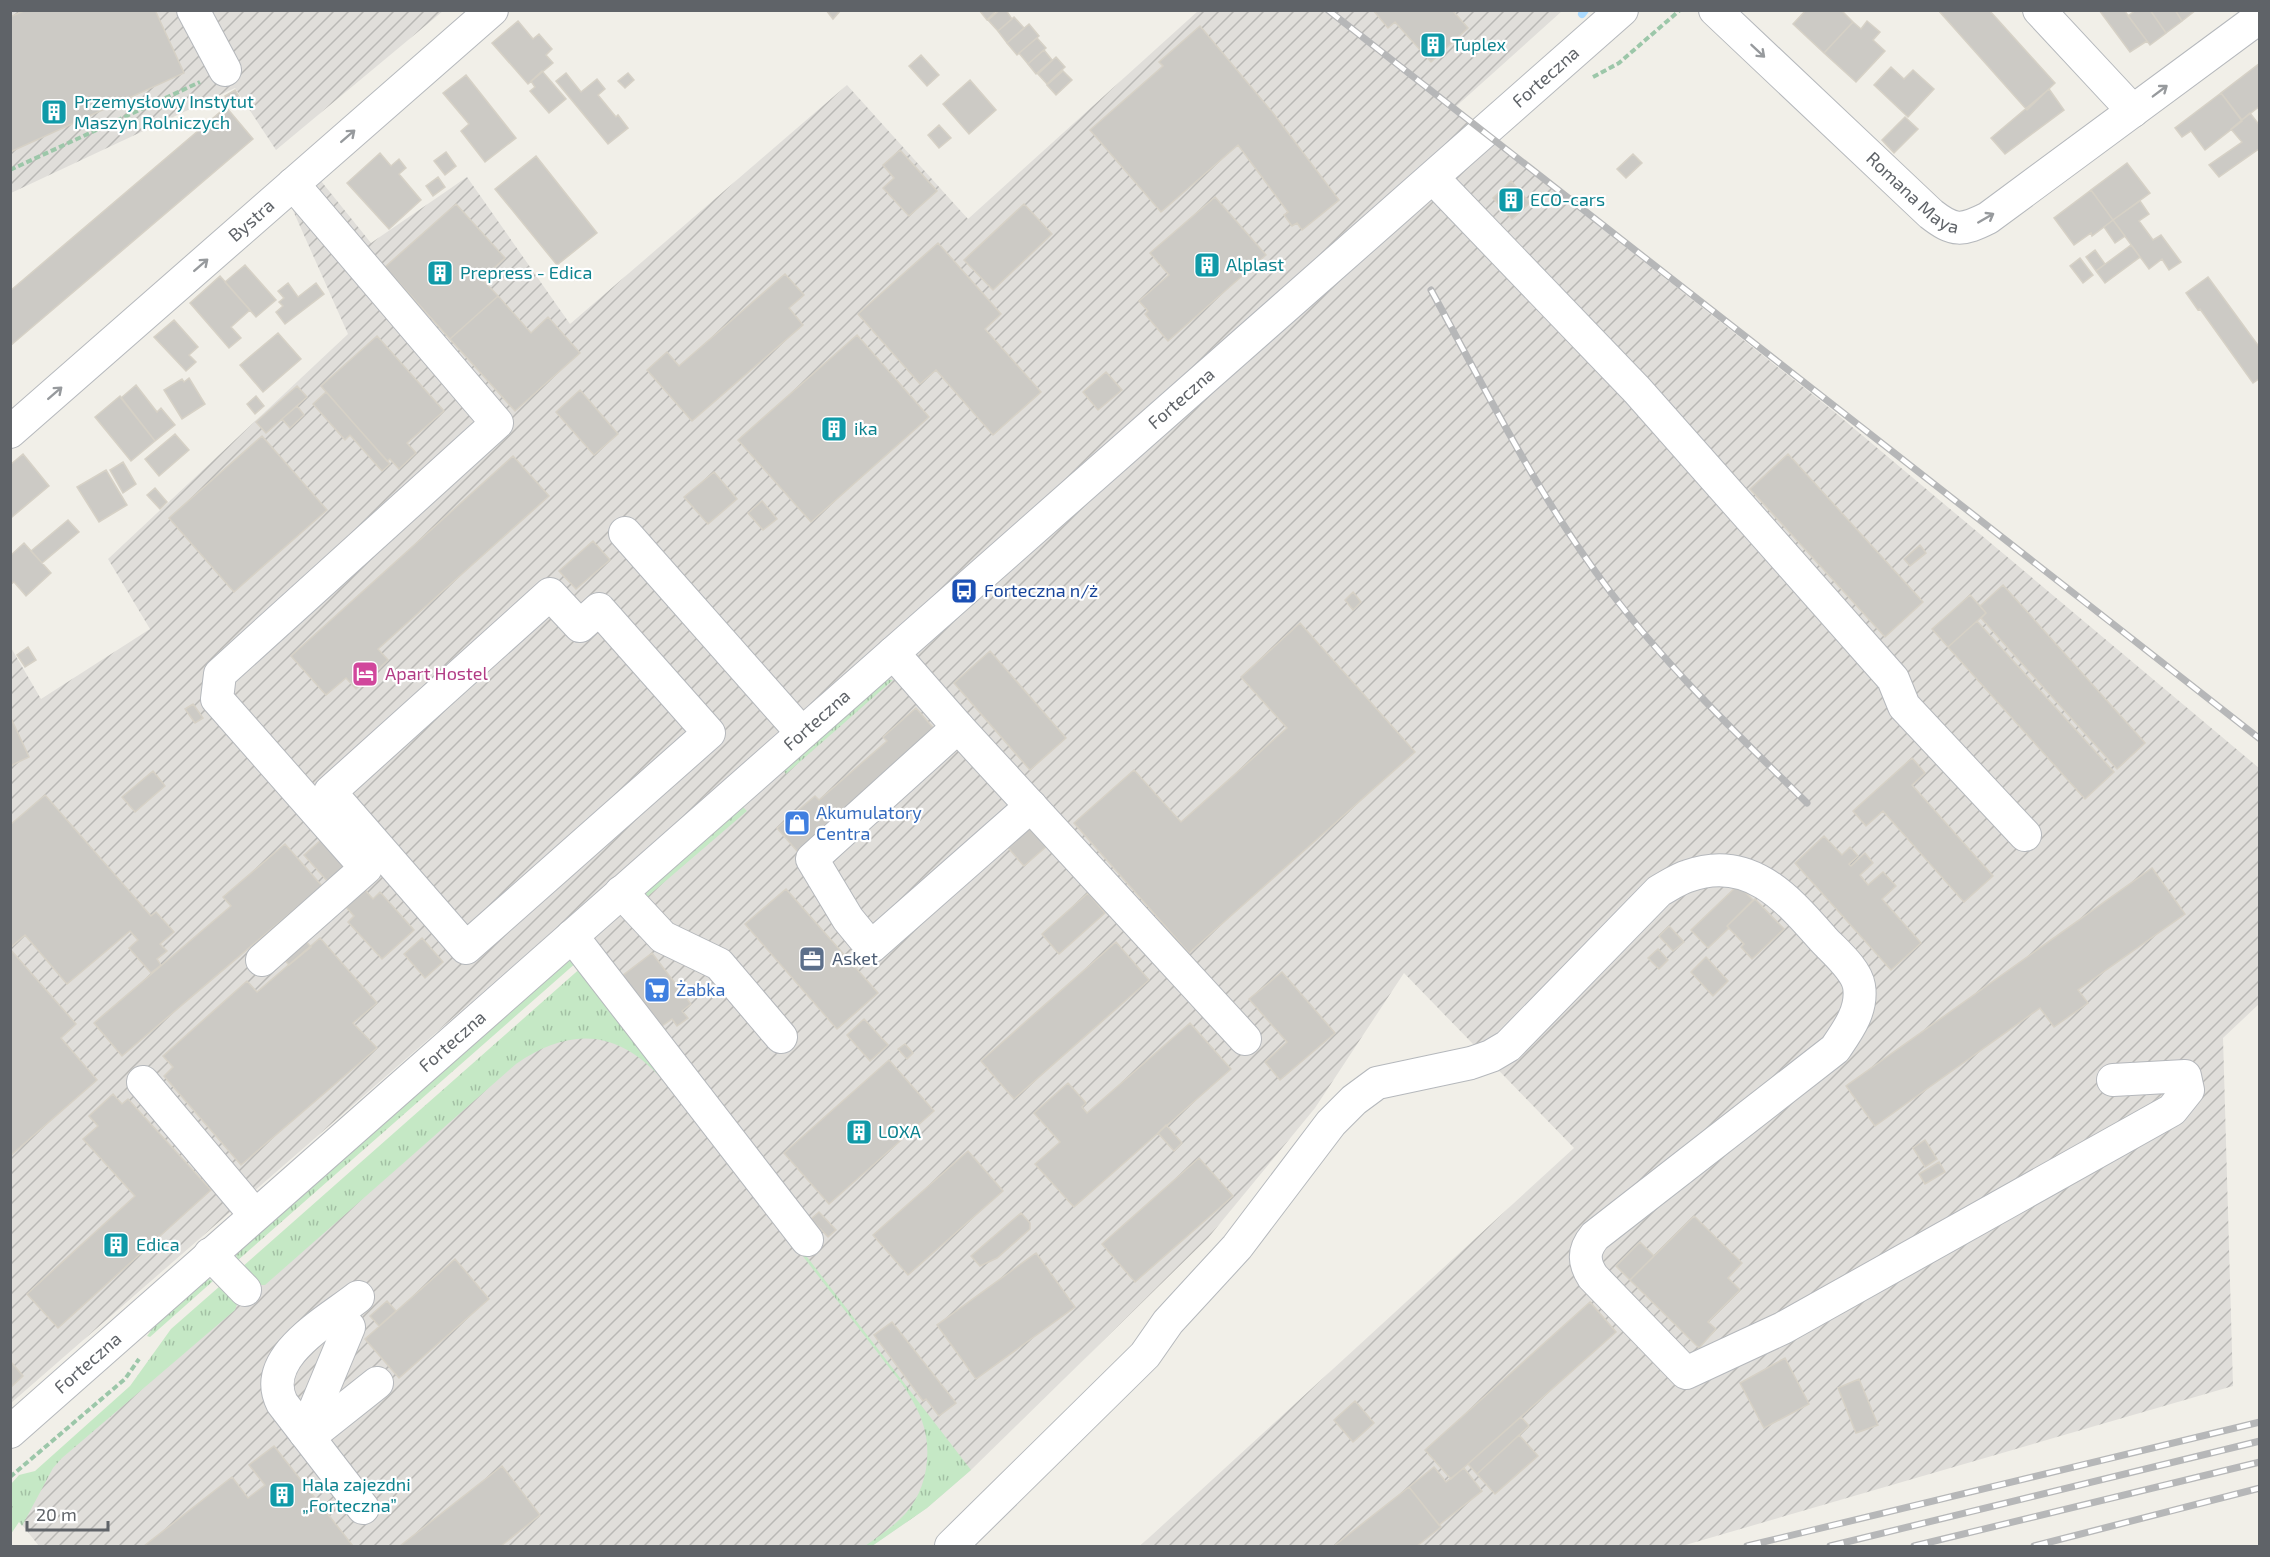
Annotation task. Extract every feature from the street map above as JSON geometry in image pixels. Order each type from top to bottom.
[{"type":"street","points":[[193,10],[225,70]]},
{"type":"street","name":"Bystra","points":[[10,432],[492,10]]},
{"type":"street","name":"Forteczna","points":[[10,1432],[1622,10]]},
{"type":"street","name":"Romana Maya","points":[[1715,10],[1931,214],[1954,228],[1971,226],[1988,218],[2259,17]]},
{"type":"street","points":[[2039,10],[2133,111]]},
{"type":"street","points":[[1433,178],[1637,390],[1893,679],[1904,706],[2025,835]]},
{"type":"street","points":[[262,960],[366,868],[217,699],[220,674],[497,423],[293,184]]},
{"type":"street","points":[[625,533],[802,733]]},
{"type":"street","points":[[550,594],[580,626],[599,609],[709,733],[466,948],[330,792],[550,594]]},
{"type":"street","points":[[893,653],[1030,806],[1245,1039]]},
{"type":"street","points":[[958,726],[812,859],[848,919],[871,947],[1030,806]]},
{"type":"street","points":[[951,1546],[1145,1355],[1168,1322],[1237,1247],[1331,1123],[1354,1100],[1377,1083],[1471,1063],[1491,1056],[1508,1046],[1659,891],[1686,876],[1720,869],[1767,883],[1789,900],[1849,967],[1859,984],[1859,1004],[1850,1028],[1835,1049],[1595,1236],[1588,1246],[1585,1262],[1593,1277],[1686,1373],[1782,1328],[2172,1110],[2188,1090],[2186,1076],[2113,1080]]},
{"type":"street","points":[[621,892],[663,937],[719,964],[781,1037]]},
{"type":"street","points":[[572,936],[807,1240]]},
{"type":"street","points":[[143,1082],[255,1215]]},
{"type":"street","points":[[210,1254],[245,1290]]},
{"type":"street","points":[[358,1297],[294,1347],[282,1364],[278,1375],[278,1394],[363,1508]]},
{"type":"street","points":[[307,1435],[349,1327]]},
{"type":"street","points":[[307,1435],[377,1383]]},
{"type":"path","points":[[10,170],[225,70]]},
{"type":"path","points":[[10,1477],[124,1379],[146,1351]]},
{"type":"shaded area","points":[[10,11],[443,11],[276,150],[235,88],[11,193]]},
{"type":"shaded area","points":[[1198,11],[1562,11],[1452,110],[1832,410],[2259,768],[2259,1004],[2223,1038],[2233,1386],[1682,1546],[1140,1546],[1574,1148],[1404,973],[1315,1108],[1208,1238],[971,1470],[927,1508],[872,1546],[39,1546],[11,1511],[11,1495],[133,1388],[583,966],[555,929],[11,1403],[10,646],[41,699],[150,629],[108,559],[348,334],[291,206],[321,181],[371,243],[467,177],[570,324],[847,85],[968,219]]},
{"type":"green space","points":[[883,679],[893,680],[786,774],[783,770]]},
{"type":"green space","points":[[741,805],[747,811],[647,897],[645,892]]},
{"type":"green space","points":[[567,960],[577,962],[237,1261],[236,1255],[239,1249]]},
{"type":"green space","points":[[583,966],[971,1470],[927,1508],[872,1546],[865,1546],[905,1514],[923,1482],[927,1445],[922,1421],[916,1408],[905,1388],[664,1077],[661,1078],[627,1050],[610,1042],[574,1039],[536,1052],[516,1064],[265,1285],[259,1285],[241,1268]]},
{"type":"green space","points":[[205,1277],[213,1281],[150,1337],[147,1336],[160,1318]]},
{"type":"green space","points":[[220,1286],[236,1298],[235,1310],[62,1458],[53,1468],[22,1526],[19,1522],[11,1534],[11,1484],[19,1475],[35,1471],[130,1386],[171,1329]]},
{"type":"building","name":"Przemysłowy Instytut Maszyn Rolniczych","points":[[26,10],[155,10],[184,73],[10,152],[10,17]]},
{"type":"building","points":[[826,10],[841,10],[833,19]]},
{"type":"building","points":[[979,10],[997,10],[987,20]]},
{"type":"building","points":[[1000,10],[1006,10],[1012,19],[998,31],[988,20]]},
{"type":"building","name":"Tuplex","points":[[1373,10],[1452,10],[1468,28],[1431,62],[1395,22],[1388,28]]},
{"type":"building","points":[[1806,10],[1841,10],[1853,22],[1824,53],[1793,24]]},
{"type":"building","points":[[1938,10],[1989,10],[2055,83],[2027,110]]},
{"type":"building","points":[[2099,10],[2124,10],[2147,41],[2130,52]]},
{"type":"building","points":[[2136,10],[2150,10],[2166,33],[2150,45],[2128,16]]},
{"type":"building","points":[[2150,10],[2175,10],[2182,21],[2166,33]]},
{"type":"building","points":[[2175,10],[2196,10],[2182,21]]},
{"type":"building","points":[[1014,17],[1024,28],[1007,43],[998,31]]},
{"type":"building","points":[[518,21],[533,39],[539,34],[552,49],[546,55],[553,63],[528,84],[492,43]]},
{"type":"building","points":[[1867,21],[1880,32],[1873,40],[1885,51],[1856,82],[1824,53],[1853,22],[1861,29]]},
{"type":"building","points":[[1029,24],[1039,36],[1017,55],[1007,43]]},
{"type":"building","points":[[1200,26],[1273,113],[1339,200],[1302,230],[1297,223],[1292,226],[1284,215],[1288,212],[1238,145],[1161,212],[1090,130],[1163,66],[1159,62]]},
{"type":"building","points":[[1037,38],[1046,48],[1028,64],[1019,53]]},
{"type":"building","points":[[1044,50],[1052,60],[1036,74],[1028,64]]},
{"type":"building","points":[[921,55],[939,75],[927,86],[909,66]]},
{"type":"building","points":[[1056,57],[1065,67],[1047,84],[1038,74]]},
{"type":"building","points":[[2260,63],[2260,106],[2242,120],[2221,93]]},
{"type":"building","points":[[1891,67],[1904,79],[1913,70],[1934,89],[1908,117],[1874,85]]},
{"type":"building","points":[[542,71],[566,99],[549,113],[530,91],[535,87],[531,81]]},
{"type":"building","points":[[1063,71],[1072,80],[1056,95],[1047,85]]},
{"type":"building","points":[[566,73],[581,92],[597,79],[605,89],[598,95],[628,128],[608,144],[556,81]]},
{"type":"building","points":[[628,73],[634,80],[625,88],[618,81]]},
{"type":"building","points":[[466,75],[516,138],[485,162],[461,131],[469,124],[443,93]]},
{"type":"building","points":[[970,80],[996,110],[969,134],[943,104]]},
{"type":"building","points":[[2049,89],[2064,110],[2005,154],[1991,138]]},
{"type":"building","points":[[235,90],[240,98],[230,105],[225,96]]},
{"type":"building","points":[[2221,93],[2242,121],[2205,150],[2191,131],[2182,137],[2175,128]]},
{"type":"building","points":[[226,107],[253,139],[10,346],[10,291]]},
{"type":"building","points":[[2250,113],[2260,126],[2260,148],[2219,177],[2209,165],[2242,142],[2231,129]]},
{"type":"building","points":[[1905,117],[1918,129],[1894,153],[1882,140]]},
{"type":"building","points":[[939,125],[951,138],[939,148],[928,135]]},
{"type":"building","points":[[900,150],[937,191],[909,216],[883,188],[894,178],[883,165]]},
{"type":"building","points":[[446,152],[456,166],[445,175],[434,161]]},
{"type":"building","points":[[380,153],[391,166],[399,159],[406,168],[399,174],[421,200],[389,229],[347,183]]},
{"type":"building","points":[[1633,154],[1642,163],[1626,178],[1617,169]]},
{"type":"building","points":[[536,156],[597,233],[557,265],[495,189]]},
{"type":"building","points":[[2127,163],[2150,193],[2113,220],[2091,190]]},
{"type":"building","points":[[438,177],[445,187],[433,196],[426,186]]},
{"type":"building","name":"ECO-cars","points":[[1511,181],[1530,203],[1512,219],[1493,198]]},
{"type":"building","points":[[2091,190],[2113,220],[2092,236],[2091,233],[2074,245],[2054,218]]},
{"type":"building","name":"Alplast","points":[[1215,197],[1266,255],[1168,341],[1145,314],[1148,311],[1139,301],[1169,275],[1150,253]]},
{"type":"building","points":[[2140,201],[2149,214],[2139,221],[2153,240],[2161,235],[2181,262],[2169,270],[2162,259],[2149,269],[2113,220]]},
{"type":"building","name":"Prepress - Edica","points":[[456,204],[505,258],[482,279],[498,296],[450,339],[385,267]]},
{"type":"building","points":[[1024,204],[1052,234],[993,290],[964,260]]},
{"type":"building","points":[[2113,220],[2125,236],[2115,243],[2104,227]]},
{"type":"building","points":[[938,243],[1001,314],[985,329],[1041,392],[993,435],[936,370],[920,384],[858,314]]},
{"type":"building","points":[[2131,245],[2140,257],[2105,283],[2096,271]]},
{"type":"building","points":[[2095,250],[2105,264],[2096,271],[2086,257]]},
{"type":"building","points":[[2080,258],[2093,275],[2083,283],[2070,266]]},
{"type":"building","points":[[245,265],[276,300],[256,317],[225,282]]},
{"type":"building","points":[[785,274],[804,295],[789,308],[803,325],[692,421],[647,370],[667,352],[679,366]]},
{"type":"building","points":[[220,276],[250,310],[231,327],[241,338],[229,348],[190,303]]},
{"type":"building","points":[[2208,277],[2260,348],[2260,378],[2253,383],[2186,293]]},
{"type":"building","points":[[288,283],[298,297],[316,283],[324,294],[285,324],[276,312],[283,306],[279,302],[284,298],[278,291]]},
{"type":"building","points":[[498,296],[531,333],[548,317],[580,353],[515,411],[450,339]]},
{"type":"building","points":[[174,320],[198,347],[189,355],[196,362],[186,371],[154,337]]},
{"type":"building","points":[[278,333],[301,359],[263,392],[240,365]]},
{"type":"building","name":"ika","points":[[857,335],[929,417],[811,522],[738,440]]},
{"type":"building","points":[[377,336],[444,411],[407,443],[416,453],[399,469],[390,459],[387,461],[321,386]]},
{"type":"building","points":[[1106,372],[1122,390],[1098,410],[1083,392]]},
{"type":"building","points":[[189,378],[205,404],[182,419],[164,390],[182,379],[184,382]]},
{"type":"building","points":[[136,385],[157,412],[161,408],[175,425],[155,441],[121,398]]},
{"type":"building","points":[[297,386],[307,397],[266,433],[256,422]]},
{"type":"building","points":[[580,390],[618,434],[594,455],[556,412]]},
{"type":"building","points":[[326,392],[390,464],[382,471],[350,435],[345,440],[313,404]]},
{"type":"building","points":[[120,396],[155,441],[131,461],[95,417]]},
{"type":"building","points":[[256,396],[264,406],[255,414],[247,404]]},
{"type":"building","points":[[297,406],[304,415],[290,428],[282,419]]},
{"type":"building","points":[[175,434],[189,450],[159,476],[145,459]]},
{"type":"building","points":[[262,436],[327,510],[234,592],[169,518]]},
{"type":"building","points":[[23,454],[49,486],[12,517],[10,515],[10,465]]},
{"type":"building","points":[[1788,454],[1923,602],[1885,637],[1750,489]]},
{"type":"building","points":[[513,456],[549,496],[378,649],[388,660],[356,689],[346,678],[326,695],[291,656]]},
{"type":"building","points":[[123,462],[136,484],[123,493],[110,470]]},
{"type":"building","points":[[106,470],[127,505],[99,522],[77,487]]},
{"type":"building","points":[[714,472],[737,499],[708,524],[684,497]]},
{"type":"building","points":[[155,488],[167,502],[160,509],[147,495]]},
{"type":"building","points":[[762,501],[777,519],[763,530],[748,513]]},
{"type":"building","points":[[68,520],[79,532],[42,563],[31,551]]},
{"type":"building","points":[[593,541],[610,560],[576,589],[559,571]]},
{"type":"building","points":[[24,543],[51,573],[26,596],[14,582],[10,585],[10,556]]},
{"type":"building","points":[[1920,545],[1926,553],[1910,566],[1904,559]]},
{"type":"building","points":[[2003,585],[2145,743],[2117,769],[1981,618],[1986,613],[1980,606]]},
{"type":"building","points":[[1353,592],[1361,602],[1353,610],[1345,600]]},
{"type":"building","points":[[1970,595],[1986,613],[1948,647],[1932,629]]},
{"type":"building","points":[[1977,621],[2114,772],[2085,799],[1948,647]]},
{"type":"building","points":[[1300,623],[1415,752],[1189,953],[1074,823],[1134,770],[1181,822],[1287,728],[1241,677]]},
{"type":"building","points":[[28,647],[36,660],[25,667],[17,655]]},
{"type":"building","points":[[990,651],[1066,738],[1030,770],[954,683]]},
{"type":"building","points":[[193,704],[203,718],[195,723],[185,709]]},
{"type":"building","points":[[916,708],[935,730],[797,851],[777,828],[815,796],[819,800],[887,741],[883,737]]},
{"type":"building","points":[[10,716],[29,757],[10,766]]},
{"type":"building","points":[[1912,758],[1925,773],[1912,785],[1993,876],[1964,902],[1883,811],[1866,826],[1853,811]]},
{"type":"building","points":[[153,771],[165,786],[135,812],[122,797]]},
{"type":"building","points":[[45,795],[151,916],[156,912],[174,932],[160,944],[167,951],[157,959],[161,965],[151,973],[129,948],[138,940],[130,931],[67,984],[25,935],[10,948],[10,825]]},
{"type":"building","points":[[1027,823],[1047,846],[1024,866],[1004,843]]},
{"type":"building","points":[[1824,836],[1842,855],[1850,847],[1858,856],[1849,864],[1851,866],[1865,853],[1873,863],[1860,875],[1868,885],[1883,872],[1896,886],[1882,899],[1921,943],[1891,970],[1795,863]]},
{"type":"building","points":[[321,840],[346,867],[329,883],[304,855]]},
{"type":"building","points":[[285,844],[322,886],[122,1056],[94,1023],[231,906],[223,897]]},
{"type":"building","points":[[2152,868],[2185,914],[2078,990],[2088,1003],[2054,1027],[2040,1008],[1875,1126],[1846,1086]]},
{"type":"building","points":[[1738,885],[1753,900],[1708,948],[1691,930]]},
{"type":"building","name":"Asket","points":[[786,889],[878,993],[837,1029],[745,924]]},
{"type":"building","points":[[365,890],[373,899],[380,892],[414,930],[382,959],[348,922],[354,916],[346,907]]},
{"type":"building","points":[[1088,893],[1105,913],[1059,954],[1042,934]]},
{"type":"building","points":[[1755,899],[1784,929],[1752,959],[1741,947],[1744,944],[1727,926]]},
{"type":"building","points":[[1669,926],[1684,942],[1673,951],[1659,936]]},
{"type":"building","points":[[301,936],[311,947],[289,965],[280,955]]},
{"type":"building","points":[[320,938],[377,1003],[353,1023],[377,1048],[241,1165],[164,1076],[173,1067],[163,1056],[247,981],[257,992]]},
{"type":"building","points":[[422,938],[443,962],[425,978],[404,954]]},
{"type":"building","points":[[1116,942],[1149,980],[1014,1099],[981,1061]]},
{"type":"building","points":[[10,949],[76,1024],[61,1038],[97,1080],[10,1156]]},
{"type":"building","points":[[1658,949],[1668,960],[1659,969],[1648,958]]},
{"type":"building","name":"Żabka","points":[[652,953],[691,1004],[682,1011],[688,1018],[677,1026],[672,1019],[662,1026],[622,976]]},
{"type":"building","points":[[1706,957],[1728,981],[1713,996],[1691,972]]},
{"type":"building","points":[[1282,972],[1335,1033],[1280,1080],[1265,1062],[1287,1042],[1249,999]]},
{"type":"building","points":[[864,1019],[888,1045],[870,1061],[847,1035]]},
{"type":"building","points":[[1190,1023],[1231,1069],[1074,1207],[1035,1164],[1060,1142],[1034,1113],[1068,1083],[1086,1103],[1082,1107],[1087,1113]]},
{"type":"building","points":[[905,1044],[913,1053],[907,1059],[898,1049]]},
{"type":"building","name":"LOXA","points":[[889,1060],[934,1111],[829,1204],[784,1153]]},
{"type":"building","name":"Edica","points":[[113,1094],[122,1104],[128,1099],[211,1190],[58,1328],[27,1294],[135,1196],[83,1139],[98,1126],[89,1116]]},
{"type":"building","points":[[1166,1125],[1182,1143],[1174,1151],[1158,1133]]},
{"type":"building","points":[[1925,1140],[1937,1159],[1925,1167],[1913,1148]]},
{"type":"building","points":[[968,1151],[1003,1191],[908,1275],[873,1235]]},
{"type":"building","points":[[1199,1158],[1233,1196],[1135,1282],[1102,1244]]},
{"type":"building","points":[[1939,1162],[1945,1172],[1925,1184],[1919,1174]]},
{"type":"building","points":[[819,1212],[836,1230],[828,1237],[811,1219]]},
{"type":"building","points":[[1021,1213],[1030,1223],[1030,1229],[997,1258],[980,1266],[971,1256]]},
{"type":"building","points":[[1694,1216],[1742,1263],[1728,1278],[1740,1290],[1708,1322],[1716,1329],[1699,1348],[1630,1280]]},
{"type":"building","points":[[1640,1242],[1654,1256],[1630,1280],[1616,1266]]},
{"type":"building","points":[[1036,1253],[1075,1307],[976,1379],[937,1325]]},
{"type":"building","points":[[455,1259],[489,1299],[399,1378],[365,1339]]},
{"type":"building","points":[[387,1301],[396,1311],[379,1326],[370,1316]]},
{"type":"building","points":[[1590,1302],[1616,1332],[1451,1479],[1425,1450]]},
{"type":"building","points":[[892,1322],[956,1403],[939,1416],[926,1399],[923,1401],[874,1335]]},
{"type":"building","points":[[1785,1358],[1809,1404],[1764,1428],[1740,1383]]},
{"type":"building","points":[[10,1363],[23,1376],[10,1388]]},
{"type":"building","points":[[1859,1379],[1878,1425],[1856,1433],[1838,1388]]},
{"type":"building","points":[[1355,1401],[1374,1423],[1353,1442],[1334,1420]]},
{"type":"building","points":[[1521,1417],[1529,1426],[1477,1474],[1468,1464]]},
{"type":"building","points":[[1519,1435],[1538,1456],[1495,1494],[1477,1474]]},
{"type":"building","name":"Hala zajezdni „Forteczna”","points":[[274,1446],[353,1546],[144,1546],[232,1477],[248,1498],[265,1485],[249,1465]]},
{"type":"building","name":"Hala zajezdni „Forteczna”","points":[[502,1466],[540,1515],[501,1546],[400,1546]]},
{"type":"building","points":[[1434,1467],[1446,1482],[1464,1468],[1482,1491],[1439,1525],[1409,1487]]},
{"type":"building","points":[[1409,1487],[1441,1527],[1417,1546],[1334,1546]]},
{"type":"waterway","points":[[1582,14],[1585,10]]},
{"type":"railway","points":[[1328,10],[2260,739]]},
{"type":"railway","points":[[1431,290],[1537,482],[1609,590],[1679,674],[1807,803]]},
{"type":"railway","points":[[1747,1546],[2260,1422]]},
{"type":"railway","points":[[1830,1546],[2260,1441]]},
{"type":"railway","points":[[1914,1546],[2260,1462]]},
{"type":"railway","points":[[2034,1546],[2260,1488]]},
{"type":"place","name":"Tuplex","points":[[1433,45]]},
{"type":"place","name":"Przemysłowy Instytut Maszyn Rolniczych","points":[[54,112]]},
{"type":"place","name":"ECO-cars","points":[[1511,200]]},
{"type":"place","name":"Alplast","points":[[1207,265]]},
{"type":"place","name":"Prepress - Edica","points":[[440,273]]},
{"type":"place","name":"ika","points":[[834,429]]},
{"type":"place","name":"Forteczna n/ż","points":[[964,591]]},
{"type":"place","name":"Apart Hostel","points":[[365,674]]},
{"type":"place","name":"Akumulatory Centra","points":[[797,823]]},
{"type":"place","name":"Asket","points":[[812,959]]},
{"type":"place","name":"Żabka","points":[[657,990]]},
{"type":"place","name":"LOXA","points":[[859,1132]]},
{"type":"place","name":"Edica","points":[[116,1245]]},
{"type":"place","name":"Hala zajezdni „Forteczna”","points":[[282,1495]]}]
